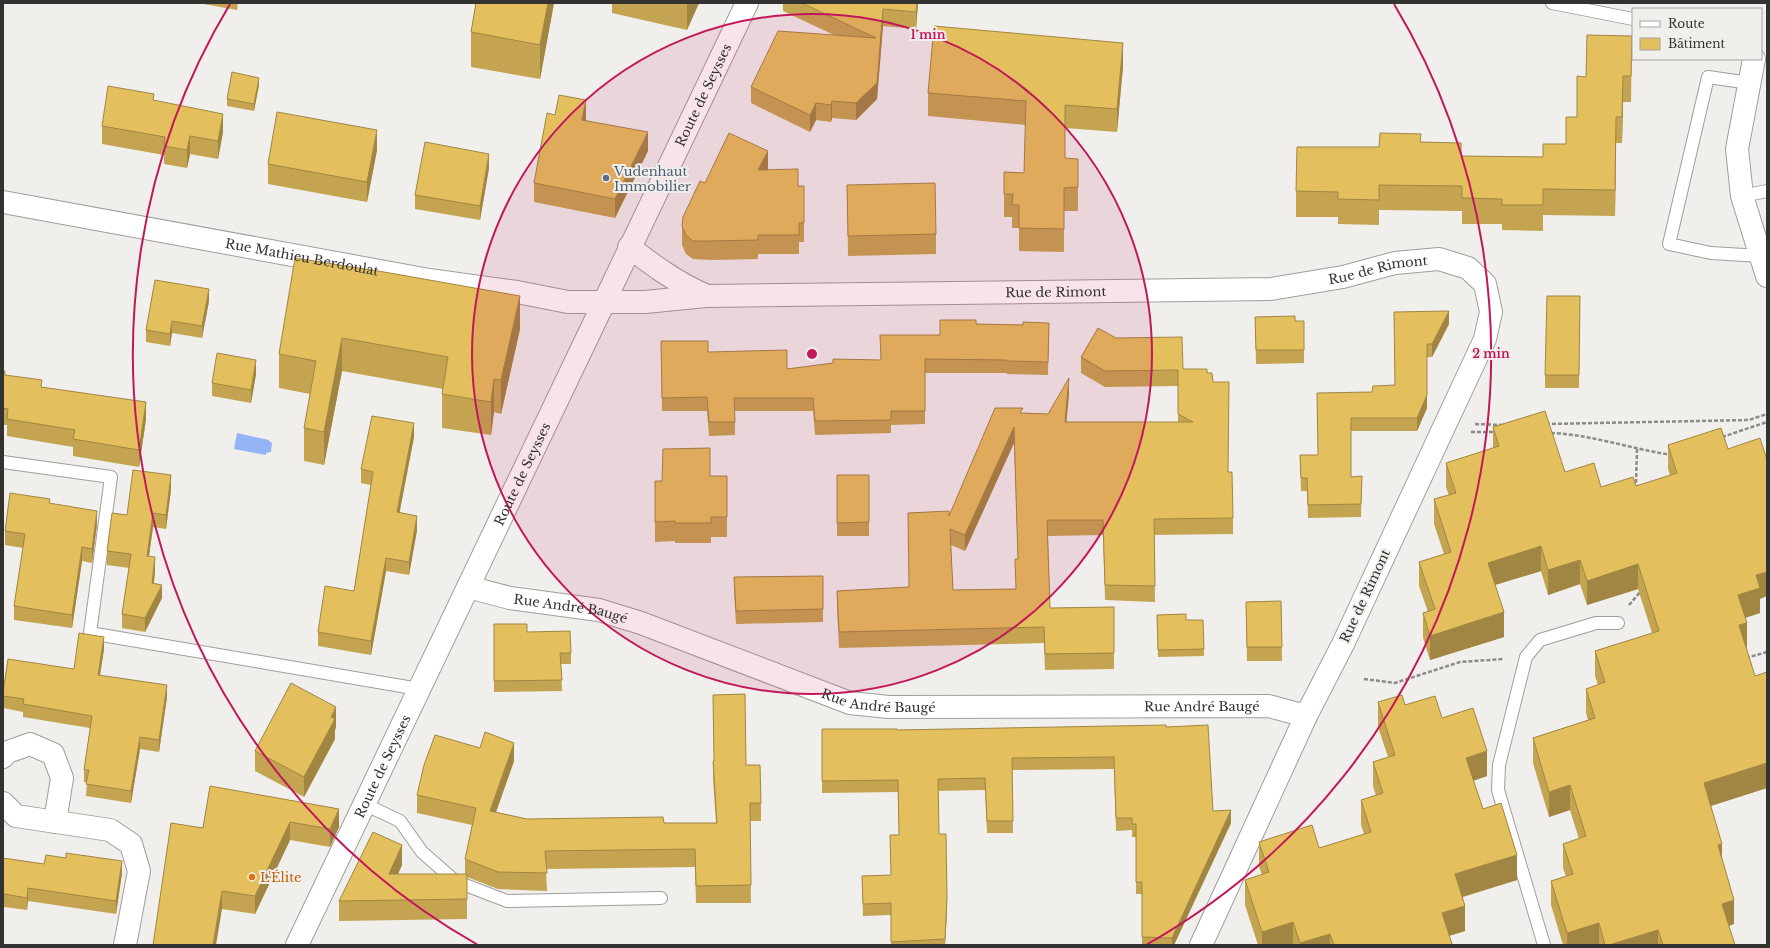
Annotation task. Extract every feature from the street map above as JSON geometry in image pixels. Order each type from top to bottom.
[{"type":"street","name":"Route de Seysses","points":[[298,945],[629,247],[638,232],[747,3]]},
{"type":"street","points":[[1754,60],[1737,149],[1742,196],[1764,266]]},
{"type":"street","name":"Rue Mathieu Berdoulat","points":[[3,202],[428,280],[517,292],[568,302],[603,302]]},
{"type":"street","name":"Rue de Rimont","points":[[629,247],[671,278],[706,296]]},
{"type":"street","name":"Rue de Rimont","points":[[603,302],[645,302],[706,296],[1271,289],[1343,277],[1395,263],[1439,259],[1468,268],[1485,284],[1491,312],[1485,339],[1343,644],[1306,716],[1201,945]]},
{"type":"street","name":"Rue André Baugé","points":[[468,588],[510,598],[606,612],[641,623],[850,702],[889,707],[1269,706],[1306,716]]},
{"type":"street","points":[[3,756],[5,753],[30,744],[53,754],[62,778],[56,822]]},
{"type":"street","points":[[3,803],[16,816],[110,830],[131,844],[138,871],[125,945]]},
{"type":"lane","points":[[1552,3],[1632,20]]},
{"type":"lane","points":[[1750,83],[1708,77],[1669,244],[1764,266]]},
{"type":"lane","points":[[1742,196],[1767,191]]},
{"type":"lane","points":[[3,462],[111,477],[90,633],[419,689]]},
{"type":"lane","points":[[1544,945],[1498,790],[1499,764],[1526,657],[1540,640],[1596,622],[1618,622]]},
{"type":"lane","points":[[364,804],[400,821],[422,852],[455,881],[507,901],[661,898]]},
{"type":"path","points":[[1539,424],[1749,420],[1767,414]]},
{"type":"path","points":[[1447,422],[1477,425],[1508,424]]},
{"type":"path","points":[[1447,422],[1469,432],[1499,432]]},
{"type":"path","points":[[1717,438],[1767,422]]},
{"type":"path","points":[[1544,433],[1566,433],[1637,449],[1666,454],[1673,452]]},
{"type":"path","points":[[1637,449],[1636,482],[1638,489]]},
{"type":"path","points":[[1618,622],[1643,588]]},
{"type":"path","points":[[1744,658],[1767,652]]},
{"type":"path","points":[[1364,679],[1395,683],[1460,662],[1526,657]]},
{"type":"water","points":[[237,433],[269,440],[272,443],[271,452],[266,453],[266,455],[234,449]]},
{"type":"building","points":[[476,3],[548,3],[540,45],[471,32]]},
{"type":"building","points":[[802,3],[917,3],[916,12],[883,9],[877,83],[856,103],[832,101],[831,105],[816,103],[810,115],[751,87],[778,31],[876,38]]},
{"type":"building","points":[[934,26],[1123,43],[1117,109],[1065,105],[1065,158],[1078,159],[1078,187],[1064,188],[1064,229],[1019,228],[1019,205],[1012,205],[1013,194],[1004,194],[1004,172],[1024,173],[1026,101],[928,93]]},
{"type":"building","points":[[1587,35],[1632,36],[1631,76],[1623,76],[1622,117],[1616,117],[1615,190],[1543,189],[1543,205],[1502,205],[1502,199],[1462,198],[1462,186],[1379,185],[1379,200],[1338,199],[1338,192],[1296,191],[1297,147],[1379,147],[1380,133],[1421,134],[1420,142],[1461,143],[1461,156],[1543,157],[1543,144],[1566,144],[1566,117],[1577,117],[1577,76],[1586,77]]},
{"type":"building","points":[[232,72],[259,78],[254,104],[227,99]]},
{"type":"building","points":[[108,86],[154,94],[153,100],[223,114],[218,141],[190,136],[187,150],[164,146],[165,137],[102,126]]},
{"type":"building","points":[[559,95],[586,100],[582,120],[648,132],[615,199],[534,183],[547,113],[555,115]]},
{"type":"building","points":[[277,112],[377,130],[367,182],[268,164]]},
{"type":"building","points":[[729,133],[768,151],[758,170],[798,169],[798,186],[804,186],[804,223],[799,223],[799,235],[758,235],[758,240],[693,241],[686,235],[682,226],[683,217],[700,181],[705,183]]},
{"type":"building","points":[[425,142],[489,154],[480,206],[415,195]]},
{"type":"building","points":[[935,183],[936,234],[848,236],[847,185]]},
{"type":"building","points":[[295,258],[520,296],[501,380],[494,379],[491,402],[442,394],[448,357],[342,338],[324,432],[304,428],[316,361],[279,354]]},
{"type":"building","points":[[155,280],[209,289],[202,326],[172,321],[170,334],[146,330]]},
{"type":"building","points":[[1547,296],[1580,296],[1579,375],[1545,375]]},
{"type":"building","points":[[1449,311],[1432,344],[1427,344],[1427,395],[1417,418],[1351,418],[1351,477],[1362,476],[1361,504],[1308,505],[1307,478],[1301,478],[1300,455],[1318,455],[1317,393],[1372,392],[1373,386],[1395,385],[1394,312]]},
{"type":"building","points":[[1295,316],[1295,321],[1304,321],[1304,350],[1256,350],[1255,317]]},
{"type":"building","points":[[940,320],[976,320],[976,324],[1023,325],[1023,322],[1049,323],[1048,362],[925,359],[925,411],[891,411],[891,420],[815,421],[813,398],[734,398],[735,422],[709,422],[707,397],[662,398],[661,341],[708,341],[708,352],[787,350],[787,369],[833,363],[833,359],[881,360],[880,335],[940,335]]},
{"type":"building","points":[[1098,328],[1116,338],[1182,337],[1183,369],[1207,369],[1207,373],[1212,373],[1213,382],[1229,382],[1228,472],[1232,472],[1233,518],[1154,519],[1155,586],[1105,585],[1103,520],[1047,520],[1050,608],[1114,607],[1114,653],[1045,654],[1044,627],[839,632],[837,591],[909,587],[908,513],[949,511],[949,516],[995,408],[1023,408],[1020,413],[1048,414],[1069,378],[1065,422],[1193,422],[1178,414],[1178,370],[1105,371],[1081,357]],"holes":[[[1014,427],[1018,559],[1015,559],[1016,589],[953,590],[950,529],[965,535]]]},
{"type":"building","points":[[217,353],[256,360],[251,390],[212,383]]},
{"type":"building","points":[[3,371],[5,371],[5,375],[42,380],[41,387],[146,402],[139,450],[73,439],[75,430],[7,419],[8,409],[3,408]]},
{"type":"building","points":[[1545,411],[1565,472],[1594,463],[1601,487],[1633,477],[1636,486],[1677,473],[1668,445],[1721,428],[1728,449],[1760,438],[1767,460],[1767,572],[1756,575],[1760,588],[1738,595],[1747,623],[1739,625],[1755,676],[1767,672],[1767,763],[1704,783],[1722,844],[1718,845],[1734,900],[1722,904],[1735,945],[1663,945],[1658,930],[1605,945],[1599,923],[1567,933],[1551,881],[1573,874],[1563,844],[1586,836],[1570,785],[1549,792],[1533,738],[1595,718],[1586,689],[1605,682],[1595,651],[1659,631],[1638,564],[1587,581],[1580,560],[1548,570],[1541,546],[1488,563],[1504,612],[1430,636],[1423,613],[1435,609],[1419,562],[1451,552],[1434,499],[1456,493],[1446,463],[1499,446],[1493,427]]},
{"type":"building","points":[[372,416],[414,423],[397,512],[417,516],[409,562],[386,558],[371,641],[318,632],[325,586],[354,591],[373,472],[361,469]]},
{"type":"building","points":[[710,448],[710,476],[727,476],[727,517],[711,517],[711,523],[675,523],[675,521],[655,522],[655,481],[662,481],[663,449]]},
{"type":"building","points":[[133,470],[171,475],[166,515],[153,513],[147,556],[155,557],[152,583],[162,585],[145,618],[122,614],[131,554],[107,551],[112,513],[127,515]]},
{"type":"building","points":[[837,475],[869,475],[869,522],[837,523]]},
{"type":"building","points":[[10,493],[50,499],[49,503],[97,511],[92,549],[82,547],[72,615],[14,606],[25,534],[5,531]]},
{"type":"building","points":[[823,576],[823,609],[736,611],[734,577]]},
{"type":"building","points":[[1281,601],[1282,647],[1247,647],[1246,602]]},
{"type":"building","points":[[1186,614],[1186,620],[1203,620],[1204,649],[1158,650],[1157,615]]},
{"type":"building","points":[[494,624],[527,624],[527,632],[570,631],[571,653],[560,653],[562,680],[494,681]]},
{"type":"building","points":[[79,633],[104,637],[98,675],[167,685],[159,740],[140,737],[131,791],[86,784],[89,770],[84,770],[92,716],[23,704],[24,699],[3,696],[8,659],[74,669]]},
{"type":"building","points":[[291,683],[336,707],[331,717],[335,719],[304,777],[255,751]]},
{"type":"building","points":[[745,694],[746,765],[760,765],[761,803],[750,803],[751,885],[696,886],[695,849],[545,851],[547,873],[498,872],[465,859],[476,808],[417,795],[424,765],[435,735],[480,748],[485,732],[514,743],[490,811],[527,819],[663,817],[664,823],[717,823],[713,761],[713,695]]},
{"type":"building","points":[[1402,695],[1405,705],[1435,696],[1442,718],[1473,708],[1487,751],[1466,758],[1483,809],[1501,803],[1517,855],[1455,874],[1465,906],[1442,913],[1452,944],[1449,945],[1334,945],[1330,934],[1300,943],[1293,922],[1262,932],[1245,880],[1269,872],[1259,842],[1312,825],[1319,848],[1371,832],[1361,800],[1383,793],[1373,762],[1395,755],[1378,702]]},
{"type":"building","points":[[1166,725],[1166,727],[1208,725],[1213,811],[1231,810],[1172,938],[1142,937],[1142,882],[1136,882],[1136,824],[1132,824],[1132,818],[1116,818],[1114,757],[1012,758],[1013,821],[987,821],[985,778],[938,779],[939,834],[946,834],[947,897],[945,939],[891,942],[891,903],[863,904],[862,876],[891,875],[890,835],[899,835],[898,780],[822,781],[822,729],[897,730]]},
{"type":"building","points":[[210,786],[339,809],[330,829],[290,822],[255,896],[222,891],[213,945],[153,945],[171,823],[203,828]]},
{"type":"building","points":[[373,832],[402,845],[389,874],[467,874],[467,899],[339,901]]},
{"type":"building","points":[[66,853],[122,861],[116,901],[28,888],[27,898],[4,894],[3,899],[3,858],[44,864],[46,855],[66,858]]},
{"type":"place","name":"Vudenhaut Immobilier","points":[[606,178]]},
{"type":"place","name":"L'Élite","points":[[252,877]]}]
